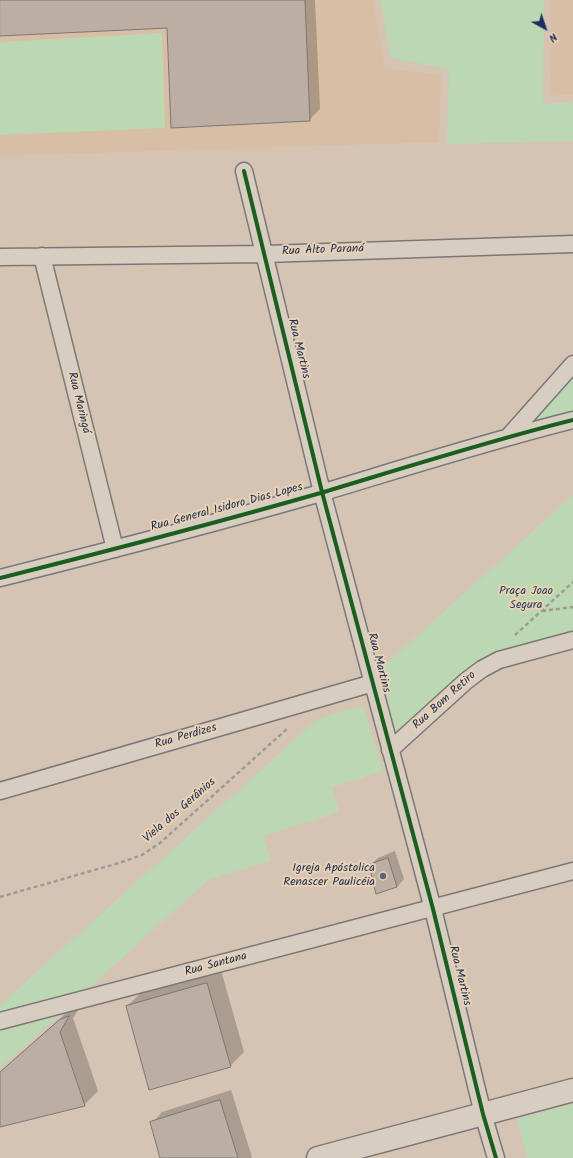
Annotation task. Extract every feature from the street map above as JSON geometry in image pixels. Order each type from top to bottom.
[{"type":"street","name":"Rua Martins","points":[[244,171],[322,492],[432,909],[483,1114],[496,1158]]},
{"type":"street","name":"Rua Alto Paraná","points":[[0,257],[265,254],[573,244]]},
{"type":"street","name":"Rua Maringá","points":[[42,256],[115,549]]},
{"type":"street","points":[[509,436],[573,364]]},
{"type":"street","name":"Rua General Isidoro Dias Lopes","points":[[0,578],[115,549],[322,492],[509,436],[573,420]]},
{"type":"street","name":"Rua Bom Retiro","points":[[390,750],[482,668],[499,660],[573,640]]},
{"type":"street","name":"Rua Perdizes","points":[[0,791],[372,683]]},
{"type":"street","name":"Rua Santana","points":[[0,1021],[573,871]]},
{"type":"street","points":[[318,1158],[573,1090]]},
{"type":"path","points":[[513,638],[573,582]]},
{"type":"path","points":[[542,611],[573,607]]},
{"type":"shaded area","points":[[0,0],[373,0],[385,68],[441,75],[439,142],[0,156]]},
{"type":"shaded area","points":[[551,0],[573,0],[573,94],[550,96]]},
{"type":"green space","points":[[380,0],[544,0],[543,104],[573,102],[573,141],[447,144],[449,69],[391,58]]},
{"type":"green space","points":[[162,33],[165,128],[0,135],[0,42]]},
{"type":"green space","points":[[573,375],[573,419],[524,431]]},
{"type":"green space","name":"Praça Joao Segura","points":[[573,495],[573,635],[517,649],[393,740],[377,672]]},
{"type":"green space","points":[[363,705],[383,771],[332,787],[339,812],[263,836],[271,861],[208,880],[75,1001],[0,1021],[0,1005],[318,719]]},
{"type":"green space","points":[[70,1006],[0,1068],[0,1025]]},
{"type":"green space","points":[[573,1104],[573,1158],[527,1158],[517,1119]]},
{"type":"building","points":[[0,0],[305,0],[310,121],[171,128],[167,28],[0,36]]},
{"type":"building","name":"Igreja Apóstolica Renascer Paulicéia","points":[[388,858],[397,887],[376,894],[369,865]]},
{"type":"building","points":[[207,983],[231,1067],[149,1090],[126,1006]]},
{"type":"building","points":[[69,1016],[60,1032],[85,1106],[0,1127],[0,1072],[59,1020]]},
{"type":"building","points":[[220,1100],[238,1158],[160,1158],[150,1122]]},
{"type":"cycle path","points":[[244,171],[322,492],[433,909],[483,1114],[496,1158]]},
{"type":"cycle path","points":[[0,578],[243,515],[479,445],[573,420]]},
{"type":"place","name":"Igreja Apóstolica Renascer Paulicéia","points":[[383,876]]}]
